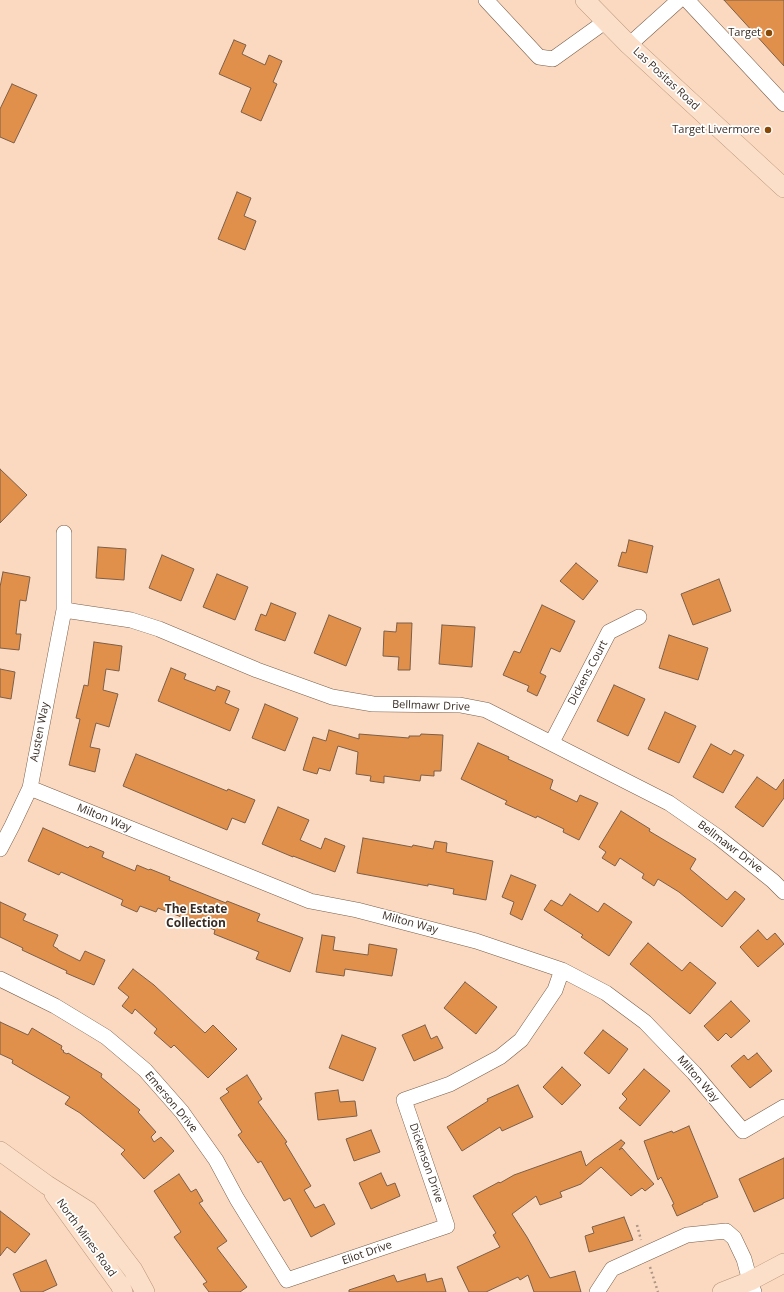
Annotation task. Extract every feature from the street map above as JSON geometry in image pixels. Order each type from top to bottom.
[{"type":"main road","name":"Las Positas Road","points":[[585,0],[630,45],[784,188]]},
{"type":"main road","name":"North Mines Road","points":[[0,1151],[47,1185],[88,1211],[133,1270],[145,1292]]},
{"type":"main road","name":"North Mines Road","points":[[47,1185],[82,1231],[120,1285],[123,1292]]},
{"type":"main road","points":[[722,1292],[752,1287],[784,1262]]},
{"type":"street","points":[[486,0],[539,57],[553,59],[606,21]]},
{"type":"street","points":[[630,45],[679,0]]},
{"type":"street","points":[[687,0],[784,104]]},
{"type":"street","name":"Austen Way","points":[[0,849],[30,788],[64,610],[64,533]]},
{"type":"street","name":"Bellmawr Drive","points":[[64,610],[131,620],[159,629],[257,670],[332,697],[373,704],[460,705],[486,710],[552,742],[669,803],[718,836],[773,881],[784,892]]},
{"type":"street","name":"Dickens Court","points":[[552,742],[609,632],[639,617]]},
{"type":"street","name":"Milton Way","points":[[30,788],[310,901],[365,912],[476,941],[562,970],[606,993],[645,1022],[694,1073],[743,1131],[784,1107]]},
{"type":"street","name":"Dickenson Drive","points":[[448,1226],[404,1100],[450,1084],[500,1057],[521,1040],[555,990],[562,970]]},
{"type":"street","name":"Emerson Drive","points":[[0,979],[55,1006],[106,1037],[145,1070],[182,1112],[216,1160],[237,1200],[287,1280]]},
{"type":"street","name":"Eliot Drive","points":[[287,1280],[448,1226]]},
{"type":"street","points":[[597,1292],[612,1269],[687,1235],[726,1231],[734,1238],[744,1260],[752,1287]]},
{"type":"building","name":"Target","points":[[724,0],[784,0],[784,66]]},
{"type":"building","points":[[234,40],[246,45],[242,54],[265,65],[269,55],[282,61],[273,82],[277,84],[261,121],[241,112],[251,88],[219,74]]},
{"type":"building","points":[[12,84],[37,95],[14,143],[0,137],[0,109]]},
{"type":"building","points":[[237,192],[251,198],[244,216],[256,221],[245,250],[218,239]]},
{"type":"building","points":[[0,469],[27,495],[0,523]]},
{"type":"building","points":[[629,540],[653,546],[647,573],[618,566],[622,552],[626,553]]},
{"type":"building","points":[[98,547],[126,549],[124,580],[96,578]]},
{"type":"building","points":[[162,555],[194,569],[181,601],[149,588]]},
{"type":"building","points":[[576,563],[598,581],[583,600],[560,581]]},
{"type":"building","points":[[3,572],[30,577],[26,601],[20,600],[16,634],[21,634],[19,650],[0,648],[0,587]]},
{"type":"building","points":[[217,574],[248,587],[235,620],[203,607]]},
{"type":"building","points":[[719,579],[731,611],[693,625],[681,594]]},
{"type":"building","points":[[271,603],[296,613],[285,641],[255,630],[261,614],[266,616]]},
{"type":"building","points":[[542,605],[575,621],[560,652],[551,648],[540,673],[546,676],[537,696],[527,691],[529,686],[503,675],[514,651],[520,653]]},
{"type":"building","points":[[329,615],[361,628],[346,666],[314,653]]},
{"type":"building","points":[[397,623],[412,623],[410,670],[398,670],[399,657],[383,656],[384,631],[396,632]]},
{"type":"building","points":[[442,625],[475,627],[472,667],[439,664]]},
{"type":"building","points":[[669,635],[708,648],[698,680],[659,668]]},
{"type":"building","points":[[94,642],[122,646],[119,671],[106,669],[103,690],[118,694],[109,727],[96,723],[90,747],[100,749],[95,772],[69,765],[80,719],[76,718],[84,685],[88,686]]},
{"type":"building","points":[[171,668],[186,674],[184,679],[215,691],[217,686],[230,691],[225,703],[239,709],[230,731],[158,701]]},
{"type":"building","points":[[0,669],[15,672],[11,699],[0,697]]},
{"type":"building","points":[[614,685],[645,699],[628,736],[597,721]]},
{"type":"building","points":[[265,704],[298,718],[285,751],[252,738]]},
{"type":"building","points":[[665,712],[696,726],[679,763],[648,749]]},
{"type":"building","points":[[329,730],[359,739],[359,734],[409,738],[409,736],[420,736],[421,734],[443,735],[441,771],[434,771],[434,776],[421,775],[420,781],[384,776],[384,783],[370,781],[371,776],[356,774],[358,752],[338,746],[330,771],[319,768],[317,774],[303,770],[313,737],[326,741]]},
{"type":"building","points":[[478,743],[553,780],[550,789],[577,802],[580,795],[598,803],[579,840],[563,832],[564,829],[537,816],[536,818],[505,804],[507,801],[461,779]]},
{"type":"building","points":[[711,744],[731,755],[734,750],[744,755],[723,793],[693,777]]},
{"type":"building","points":[[136,754],[227,791],[228,789],[255,800],[245,823],[232,818],[227,830],[123,786]]},
{"type":"building","points":[[757,777],[776,790],[784,779],[784,798],[763,827],[735,807]]},
{"type":"building","points":[[278,807],[309,820],[300,840],[321,849],[325,838],[345,846],[335,872],[262,844]]},
{"type":"building","points":[[621,811],[650,829],[649,831],[696,859],[690,869],[727,900],[735,891],[745,899],[722,927],[679,892],[658,879],[654,886],[642,878],[644,874],[620,858],[615,866],[602,858],[606,852],[599,847]]},
{"type":"building","points":[[43,828],[88,848],[90,846],[104,852],[102,857],[135,871],[137,865],[149,870],[150,869],[170,877],[169,880],[226,903],[227,901],[260,914],[257,921],[303,938],[290,972],[256,959],[259,952],[214,934],[215,930],[158,908],[156,912],[140,906],[137,912],[121,905],[123,900],[61,872],[59,875],[28,861]]},
{"type":"building","points":[[363,838],[412,847],[413,845],[433,849],[435,841],[447,843],[446,852],[493,861],[486,900],[453,894],[454,889],[428,884],[428,886],[357,873]]},
{"type":"building","points":[[511,875],[536,885],[522,920],[510,914],[514,902],[502,897]]},
{"type":"building","points":[[570,894],[598,912],[604,903],[632,922],[609,956],[581,937],[583,935],[544,910],[551,900],[562,906]]},
{"type":"building","points":[[0,902],[26,914],[23,920],[58,935],[53,946],[58,950],[80,961],[85,951],[105,960],[94,985],[66,973],[67,971],[22,950],[23,948],[0,937]]},
{"type":"building","points":[[758,930],[767,940],[775,933],[784,944],[758,967],[740,947]]},
{"type":"building","points":[[322,935],[335,937],[333,950],[368,955],[369,944],[397,949],[392,976],[345,969],[344,976],[316,972]]},
{"type":"building","points":[[648,943],[682,971],[690,962],[716,983],[690,1014],[630,964]]},
{"type":"building","points":[[133,969],[154,985],[205,1033],[213,1025],[237,1049],[208,1078],[174,1045],[171,1048],[154,1033],[157,1029],[135,1009],[132,1014],[122,1006],[129,997],[118,988]]},
{"type":"building","points":[[465,982],[497,1007],[476,1034],[444,1008]]},
{"type":"building","points":[[731,1001],[750,1021],[731,1038],[726,1033],[718,1041],[704,1026]]},
{"type":"building","points":[[0,1022],[28,1035],[32,1028],[62,1046],[61,1049],[64,1051],[63,1052],[68,1053],[102,1074],[101,1077],[140,1110],[138,1112],[156,1132],[151,1137],[154,1142],[161,1137],[174,1151],[144,1179],[121,1154],[125,1150],[80,1113],[65,1104],[70,1097],[12,1063],[13,1060],[0,1054]]},
{"type":"building","points":[[425,1025],[431,1039],[437,1036],[443,1048],[414,1061],[402,1035]]},
{"type":"building","points":[[603,1030],[628,1049],[609,1074],[584,1053]]},
{"type":"building","points":[[342,1035],[376,1048],[363,1081],[329,1068]]},
{"type":"building","points":[[757,1053],[772,1071],[750,1088],[731,1066],[744,1055],[748,1060]]},
{"type":"building","points":[[562,1067],[581,1085],[562,1105],[543,1087]]},
{"type":"building","points":[[644,1069],[670,1091],[640,1126],[619,1108],[627,1099],[622,1094]]},
{"type":"building","points":[[247,1075],[262,1099],[258,1102],[287,1142],[285,1143],[311,1186],[304,1190],[315,1208],[324,1204],[335,1224],[311,1237],[290,1198],[284,1201],[261,1161],[258,1163],[238,1135],[242,1132],[220,1098],[229,1092],[226,1089]]},
{"type":"building","points":[[518,1085],[533,1117],[502,1131],[500,1127],[462,1151],[447,1127],[488,1101],[487,1099]]},
{"type":"building","points":[[338,1090],[340,1102],[355,1101],[357,1116],[318,1120],[315,1093]]},
{"type":"building","points":[[689,1126],[718,1197],[677,1216],[672,1205],[674,1204],[661,1177],[658,1180],[644,1141],[672,1131],[673,1133]]},
{"type":"building","points":[[371,1130],[380,1152],[354,1161],[346,1139]]},
{"type":"building","points":[[621,1140],[625,1143],[619,1150],[622,1148],[654,1184],[645,1191],[642,1188],[631,1196],[601,1167],[581,1184],[560,1192],[562,1197],[540,1205],[536,1196],[512,1214],[550,1278],[575,1271],[581,1292],[534,1292],[528,1275],[520,1280],[518,1277],[486,1292],[469,1292],[457,1267],[500,1247],[493,1235],[496,1233],[473,1196],[514,1175],[581,1151],[586,1166]]},
{"type":"building","points":[[784,1158],[784,1198],[754,1212],[739,1179]]},
{"type":"building","points":[[381,1173],[387,1186],[395,1183],[400,1196],[371,1209],[359,1183]]},
{"type":"building","points":[[179,1174],[191,1192],[196,1189],[203,1201],[199,1203],[227,1241],[217,1248],[247,1287],[240,1292],[209,1292],[203,1284],[207,1282],[174,1237],[181,1232],[154,1191]]},
{"type":"building","points":[[0,1211],[30,1234],[15,1253],[7,1247],[0,1256]]},
{"type":"building","points":[[624,1217],[633,1240],[589,1252],[585,1236],[594,1233],[592,1227]]},
{"type":"building","points":[[46,1260],[57,1285],[42,1292],[21,1292],[13,1274]]},
{"type":"building","points":[[425,1274],[427,1282],[442,1278],[446,1292],[349,1292],[349,1290],[394,1275],[397,1282]]},
{"type":"place","name":"Target","points":[[769,33]]},
{"type":"place","name":"Target Livermore","points":[[768,130]]},
{"type":"district","name":"The Estate Collection","points":[[196,917]]}]
